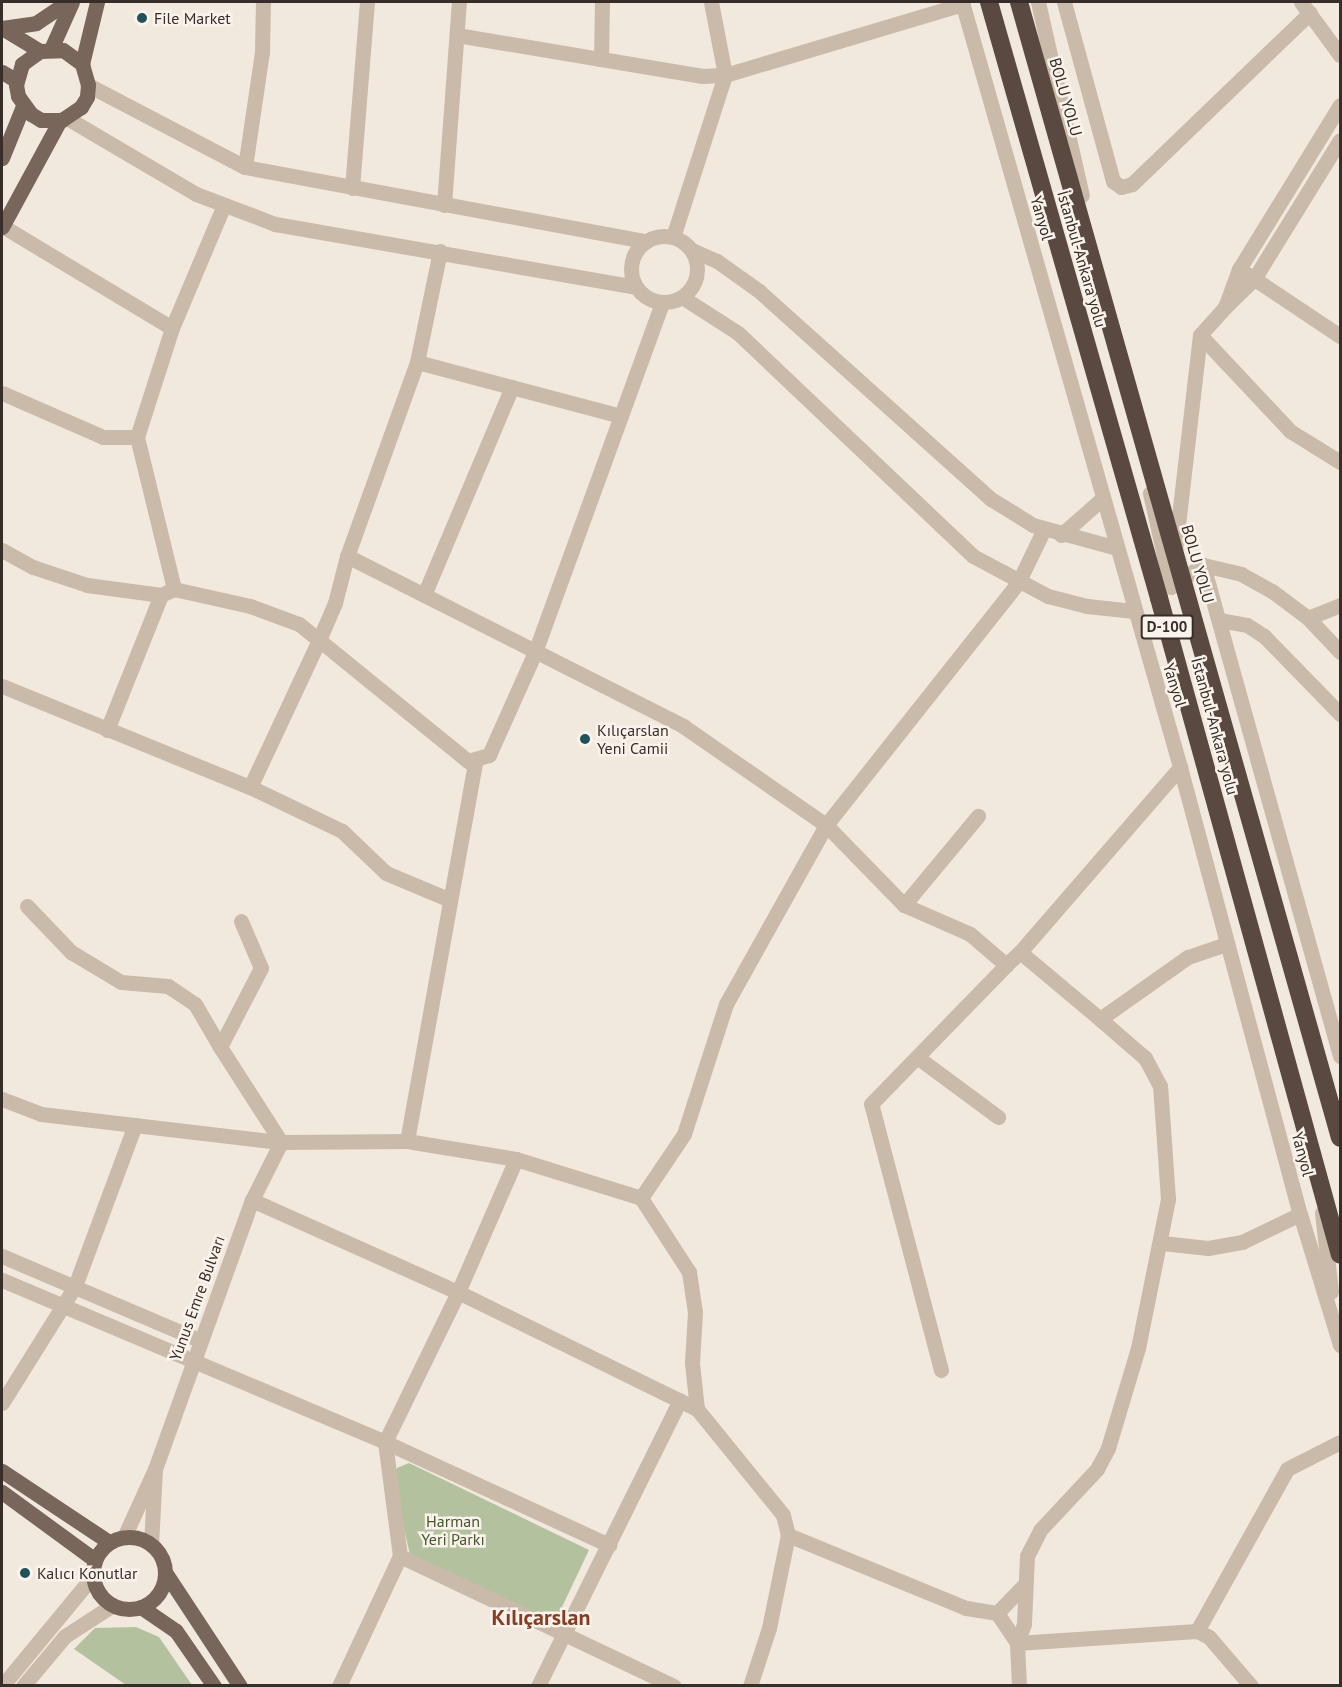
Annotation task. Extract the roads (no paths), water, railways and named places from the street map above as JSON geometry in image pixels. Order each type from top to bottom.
[{"type":"highway","name":"İstanbul-Ankara yolu","points":[[988,2],[1159,597],[1341,1255]]},
{"type":"highway","name":"BOLU YOLU","points":[[1019,2],[1341,1138]]},
{"type":"main road","points":[[2,28],[36,23],[67,2]]},
{"type":"main road","points":[[2,158],[23,106],[17,81],[22,64],[46,50],[72,2]]},
{"type":"main road","points":[[2,226],[63,119],[81,107],[88,85],[82,64],[97,2]]},
{"type":"main road","points":[[2,28],[46,50],[63,50],[82,64]]},
{"type":"main road","points":[[2,72],[17,81]]},
{"type":"main road","points":[[23,106],[40,120],[63,119]]},
{"type":"main road","points":[[2,1471],[110,1542]]},
{"type":"main road","points":[[2,1492],[94,1568],[100,1594],[113,1605],[141,1606],[176,1631],[214,1686]]},
{"type":"main road","points":[[94,1568],[110,1542],[124,1537],[140,1538],[151,1545],[159,1553],[165,1572],[240,1686]]},
{"type":"main road","points":[[141,1606],[159,1593],[165,1572]]},
{"type":"street","points":[[244,167],[262,52],[263,2]]},
{"type":"street","points":[[352,188],[367,2]]},
{"type":"street","points":[[444,205],[459,2]]},
{"type":"street","points":[[601,59],[602,2]]},
{"type":"street","points":[[673,237],[725,75],[711,2]]},
{"type":"street","points":[[1038,2],[1171,587]]},
{"type":"street","points":[[1064,2],[1113,181],[1121,187],[1132,184],[1306,7],[1341,55]]},
{"type":"street","points":[[457,35],[703,76],[725,75],[962,3]]},
{"type":"street","name":"Yanyol","points":[[962,3],[1180,767],[1300,1214],[1341,1345]]},
{"type":"street","points":[[88,85],[244,167],[646,241],[673,237],[692,250],[717,261],[759,291],[991,499],[1044,529],[1117,548]]},
{"type":"street","points":[[1225,307],[1239,269],[1341,105]]},
{"type":"street","points":[[63,119],[224,207],[275,224],[636,287]]},
{"type":"street","points":[[1171,587],[1200,335],[1254,279],[1341,140]]},
{"type":"street","points":[[107,730],[168,592],[137,437],[172,328],[224,207]]},
{"type":"street","points":[[2,226],[172,328]]},
{"type":"street","points":[[646,241],[634,254],[630,265],[636,287],[643,295],[662,303],[682,297],[696,278],[696,260],[692,250]]},
{"type":"street","points":[[250,787],[335,603],[347,556],[417,362],[440,251]]},
{"type":"street","points":[[1239,269],[1341,336]]},
{"type":"street","points":[[682,297],[738,333],[973,556],[1017,583],[1070,602],[1134,611]]},
{"type":"street","points":[[2,550],[33,567],[87,585],[168,592],[250,606],[299,624],[460,756],[475,762],[489,755],[535,652],[662,303]]},
{"type":"street","points":[[1200,335],[1290,431],[1341,462]]},
{"type":"street","points":[[417,362],[621,416]]},
{"type":"street","points":[[424,595],[513,387]]},
{"type":"street","points":[[2,393],[103,437],[137,437]]},
{"type":"street","points":[[1061,535],[1103,498]]},
{"type":"street","points":[[641,1198],[684,1134],[726,1004],[826,825],[1017,583],[1044,529]]},
{"type":"street","points":[[347,556],[683,726],[826,825],[903,905],[970,934],[1006,965]]},
{"type":"street","points":[[1171,587],[1203,566],[1241,574],[1308,618],[1341,652]]},
{"type":"street","points":[[1203,566],[1341,1056]]},
{"type":"street","points":[[1308,618],[1341,605]]},
{"type":"street","points":[[1219,620],[1247,625],[1264,636],[1341,714]]},
{"type":"street","points":[[2,686],[250,787],[342,831],[386,873],[448,899]]},
{"type":"street","points":[[407,1141],[448,899],[475,762]]},
{"type":"street","points":[[941,1371],[871,1104],[1020,952],[1180,767]]},
{"type":"street","points":[[903,905],[978,816]]},
{"type":"street","points":[[27,906],[71,951],[121,982],[168,986],[195,1004],[281,1142]]},
{"type":"street","points":[[220,1047],[261,968],[241,921]]},
{"type":"street","points":[[1100,1019],[1188,957],[1226,944]]},
{"type":"street","points":[[1019,1686],[1017,1643],[1024,1624],[1023,1586],[1034,1540],[1097,1469],[1108,1448],[1138,1348],[1162,1243],[1168,1189],[1160,1086],[1146,1058],[1020,952]]},
{"type":"street","points":[[917,1057],[998,1117]]},
{"type":"street","points":[[2,1099],[41,1114],[281,1142],[407,1141],[516,1159],[641,1198],[689,1272],[695,1312],[692,1363],[697,1409]]},
{"type":"street","points":[[2,1403],[75,1286],[135,1125]]},
{"type":"street","name":"Yunus Emre Bulvarı","points":[[155,1469],[199,1340],[252,1200],[281,1142]]},
{"type":"street","points":[[339,1686],[400,1556],[385,1442],[458,1292],[516,1159]]},
{"type":"street","points":[[1318,1178],[1335,1327]]},
{"type":"street","points":[[252,1200],[458,1292],[697,1409],[783,1515],[788,1535],[769,1628],[750,1686]]},
{"type":"street","points":[[1162,1243],[1208,1248],[1242,1242],[1300,1214]]},
{"type":"street","points":[[2,1257],[199,1340]]},
{"type":"street","points":[[2,1280],[385,1442],[609,1545]]},
{"type":"street","points":[[538,1686],[680,1400]]},
{"type":"street","points":[[1197,1631],[1287,1469],[1341,1442]]},
{"type":"street","points":[[124,1537],[155,1469]]},
{"type":"street","points":[[151,1545],[155,1469]]},
{"type":"street","points":[[788,1535],[966,1608],[997,1613],[1017,1643]]},
{"type":"street","points":[[400,1556],[674,1686]]},
{"type":"street","points":[[2,1686],[94,1568]]},
{"type":"street","points":[[997,1613],[1023,1586]]},
{"type":"street","points":[[23,1686],[65,1636],[113,1605]]},
{"type":"street","points":[[1017,1643],[1197,1631],[1209,1637],[1251,1686]]},
{"type":"place","name":"File Market","points":[[142,18]]},
{"type":"place","name":"Kılıçarslan Yeni Camii","points":[[585,739]]},
{"type":"place","name":"Kalıcı Konutlar","points":[[25,1573]]},
{"type":"district","name":"Kılıçarslan","points":[[541,1618]]},
{"type":"park label","name":"Harman Yeri Parkı","points":[[453,1530]]}]
